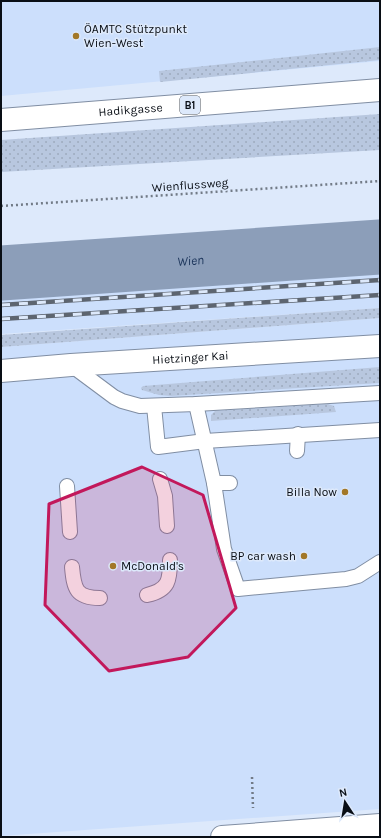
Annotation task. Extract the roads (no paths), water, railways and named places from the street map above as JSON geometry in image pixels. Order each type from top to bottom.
[{"type":"main road","name":"Hadikgasse","points":[[1,120],[380,90]]},
{"type":"main road","name":"Hietzinger Kai","points":[[1,371],[71,365],[380,346]]},
{"type":"main road","points":[[222,837],[380,825]]},
{"type":"lane","points":[[71,365],[114,397],[136,405],[154,406],[196,404],[380,392]]},
{"type":"lane","points":[[196,404],[214,483],[224,549],[238,589],[346,579],[358,576],[380,562]]},
{"type":"lane","points":[[154,406],[158,447],[205,441],[380,430]]},
{"type":"lane","points":[[298,434],[298,452]]},
{"type":"lane","points":[[160,479],[166,496],[167,526]]},
{"type":"lane","points":[[214,483],[230,483]]},
{"type":"lane","points":[[67,486],[70,532]]},
{"type":"lane","points":[[147,595],[162,590],[166,585],[169,578],[170,560]]},
{"type":"lane","points":[[72,567],[74,584],[81,595],[100,598]]},
{"type":"waterway","name":"Wien","points":[[1,273],[380,247]]},
{"type":"railway","points":[[1,305],[380,280]]},
{"type":"railway","points":[[1,319],[380,295]]},
{"type":"place","name":"ÖAMTC Stützpunkt Wien-West","points":[[76,36]]},
{"type":"place","name":"Billa Now","points":[[345,492]]},
{"type":"place","name":"BP car wash","points":[[304,556]]},
{"type":"place","name":"McDonald's","points":[[113,566]]}]
